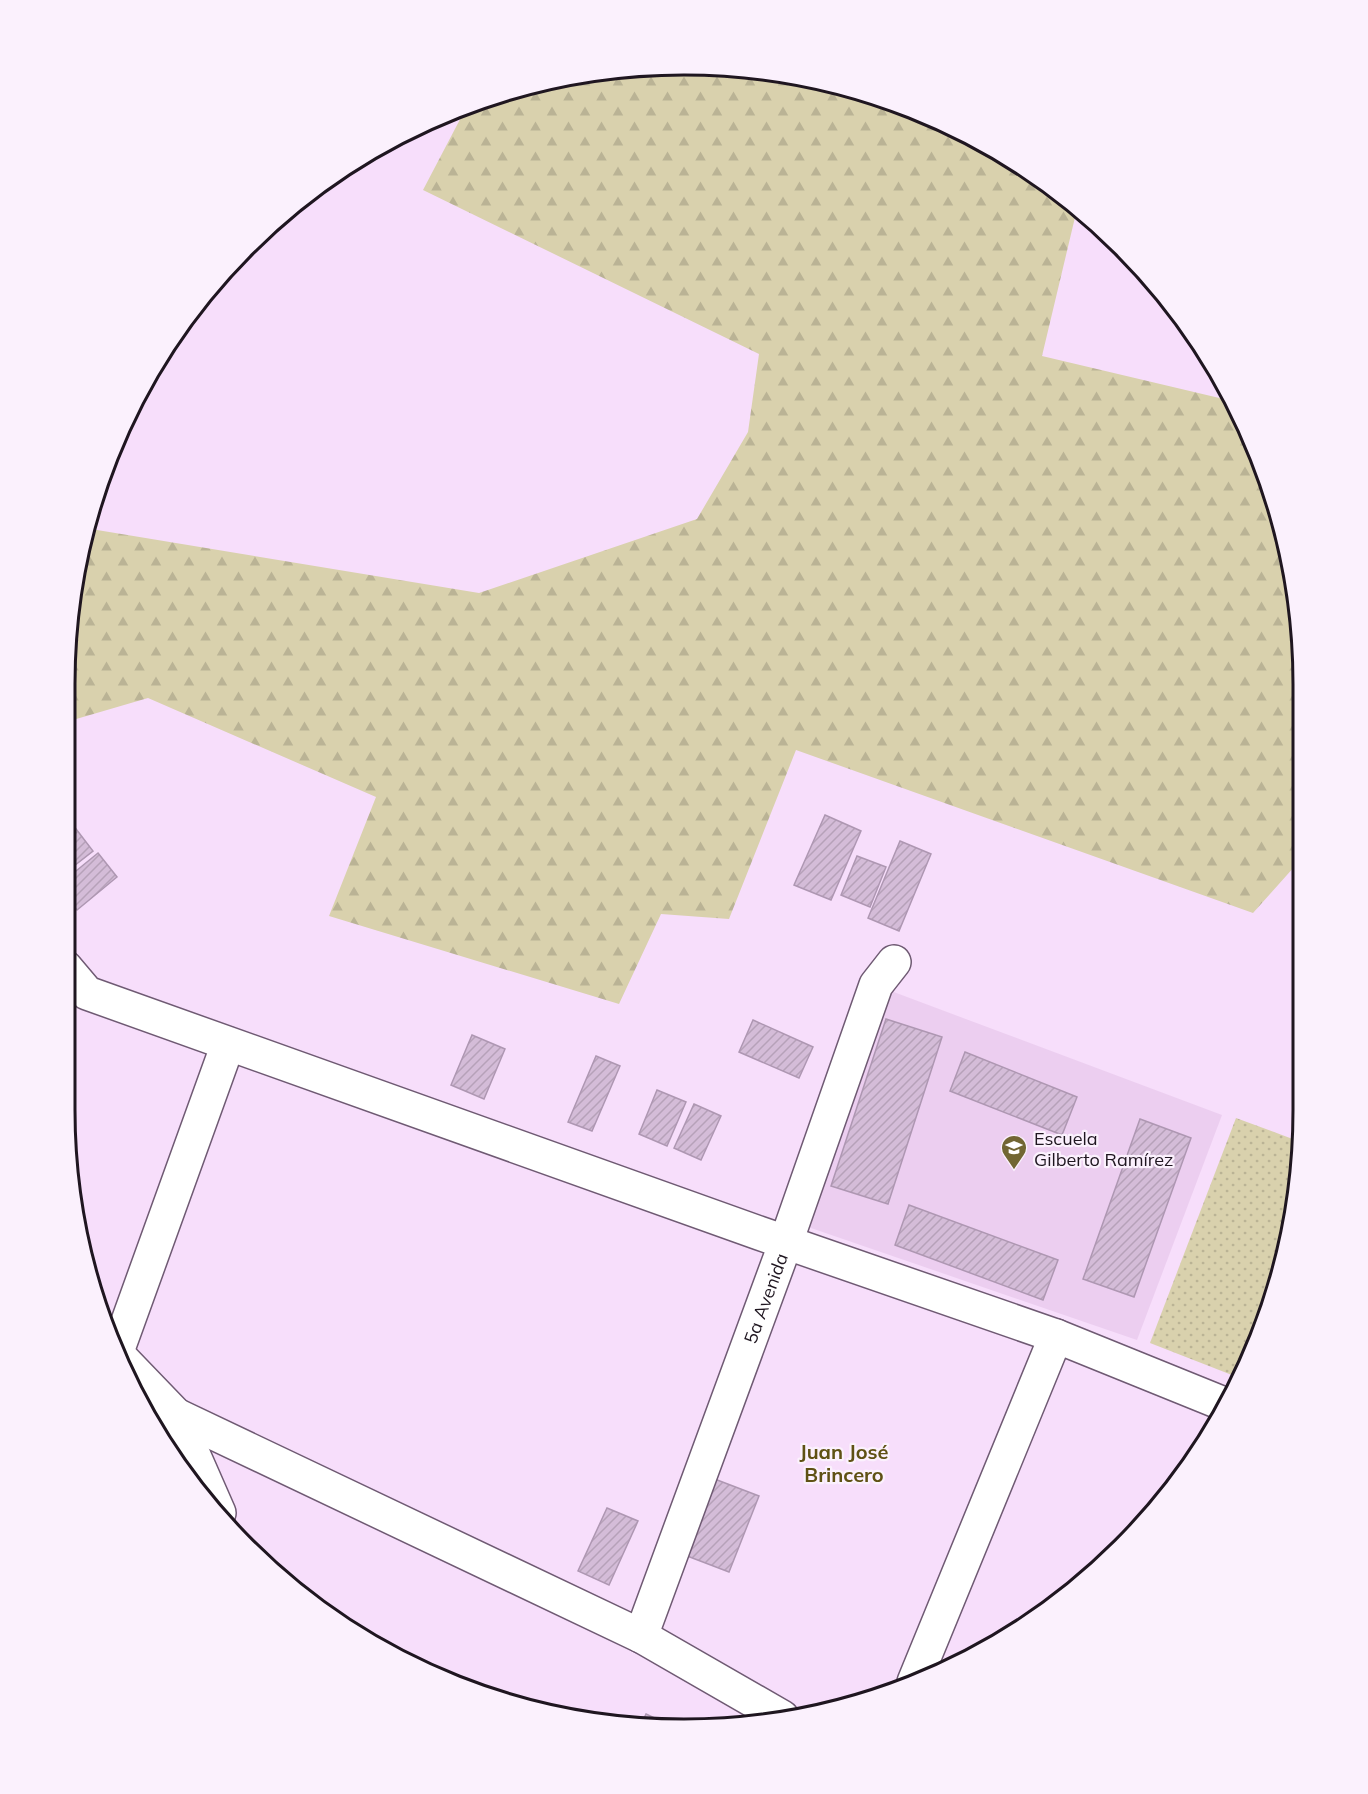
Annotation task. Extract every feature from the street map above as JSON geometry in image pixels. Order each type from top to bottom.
[{"type":"street","name":"5a Avenida","points":[[641,1636],[786,1242],[876,985],[894,962]]},
{"type":"street","points":[[75,979],[87,993],[1056,1336],[1218,1402]]},
{"type":"street","points":[[121,1342],[228,1044]]},
{"type":"street","points":[[918,1673],[1056,1336]]},
{"type":"street","points":[[135,1373],[176,1416],[209,1492]]},
{"type":"street","points":[[176,1416],[641,1636],[774,1712]]},
{"type":"shaded area","name":"Escuela Gilberto Ramírez","points":[[891,991],[1222,1115],[1137,1340],[808,1227]]},
{"type":"green space","points":[[684,75],[763,80],[842,96],[880,107],[953,138],[1022,178],[1055,201],[1075,217],[1042,356],[1221,398],[1247,451],[1261,488],[1281,565],[1292,644],[1293,868],[1253,913],[796,750],[729,919],[661,914],[619,1004],[329,916],[376,797],[148,698],[75,719],[76,644],[80,605],[95,530],[479,593],[697,519],[748,432],[759,354],[423,190],[461,117],[488,107],[565,87],[644,76]]},
{"type":"green space","points":[[1236,1118],[1292,1139],[1288,1189],[1272,1268],[1261,1306],[1232,1375],[1150,1343]]},
{"type":"building","points":[[825,815],[861,831],[831,900],[794,885]]},
{"type":"building","points":[[75,828],[93,851],[75,865]]},
{"type":"building","points":[[900,841],[931,854],[899,931],[868,918]]},
{"type":"building","points":[[98,853],[117,877],[77,910],[75,908],[75,872]]},
{"type":"building","points":[[857,856],[886,867],[870,907],[841,895]]},
{"type":"building","points":[[886,1019],[942,1037],[888,1204],[831,1186]]},
{"type":"building","points":[[753,1020],[813,1047],[799,1078],[739,1052]]},
{"type":"building","points":[[472,1035],[505,1049],[484,1099],[451,1085]]},
{"type":"building","points":[[965,1052],[1077,1097],[1062,1135],[950,1091]]},
{"type":"building","points":[[596,1056],[620,1066],[592,1131],[568,1122]]},
{"type":"building","points":[[657,1090],[686,1102],[667,1146],[639,1134]]},
{"type":"building","points":[[694,1104],[721,1116],[701,1160],[674,1148]]},
{"type":"building","points":[[1140,1119],[1191,1138],[1134,1297],[1083,1279]]},
{"type":"building","points":[[909,1205],[1058,1260],[1043,1300],[895,1245]]},
{"type":"building","points":[[712,1478],[759,1496],[729,1572],[682,1554]]},
{"type":"building","points":[[607,1508],[638,1521],[609,1585],[578,1571]]},
{"type":"place","name":"Escuela Gilberto Ramírez","points":[[1014,1171]]},
{"type":"district","name":"Juan José Brincero","points":[[844,1462]]}]
